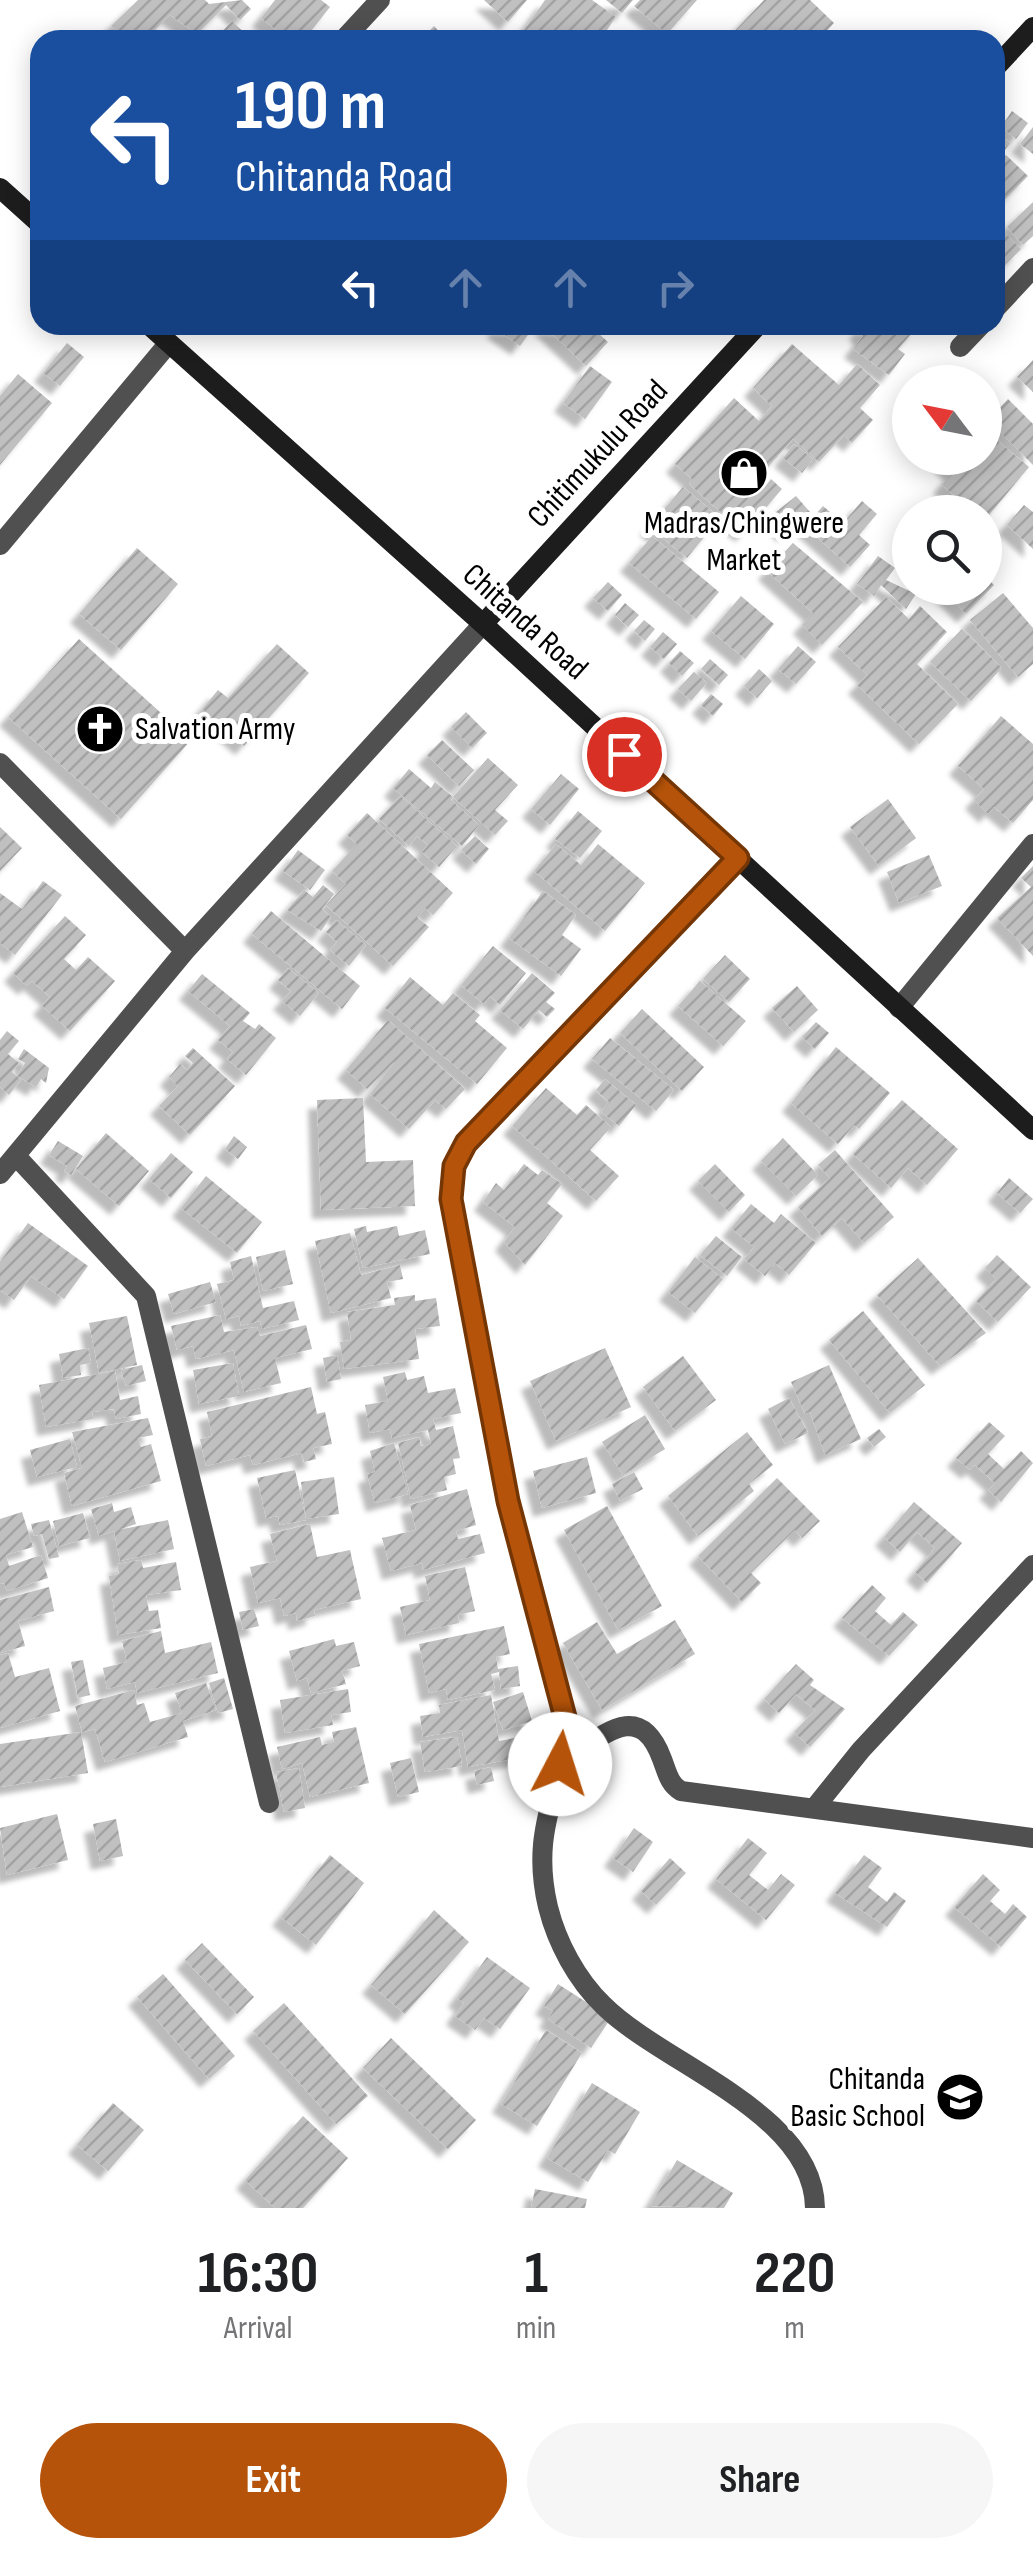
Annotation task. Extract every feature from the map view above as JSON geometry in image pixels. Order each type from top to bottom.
[{"type":"street","points":[[352,30],[380,0]]},
{"type":"street","points":[[1005,57],[1033,27]]},
{"type":"street","points":[[0,188],[30,215]]},
{"type":"street","points":[[1005,298],[1033,268]]},
{"type":"street","name":"Chitanda Road","points":[[159,335],[483,624],[1033,1130]]},
{"type":"street","name":"Chitimukulu Road","points":[[483,624],[749,335]]},
{"type":"street","points":[[960,348],[971,335]]},
{"type":"street","points":[[0,545],[168,344]]},
{"type":"street","points":[[0,1174],[186,952],[483,624]]},
{"type":"street","points":[[0,763],[186,952]]},
{"type":"street","points":[[900,1008],[1033,844]]},
{"type":"street","points":[[738,858],[466,1143],[454,1166],[451,1199],[508,1501],[566,1721],[560,1764],[539,1845],[548,1908],[569,1962],[603,2006],[766,2118],[796,2152],[815,2192],[815,2208]]},
{"type":"street","points":[[16,1156],[146,1296],[269,1803]]},
{"type":"street","points":[[816,1806],[861,1750],[1033,1565]]},
{"type":"street","points":[[560,1764],[622,1725],[639,1725],[653,1735],[669,1778],[682,1791],[1033,1838]]},
{"type":"building","points":[[138,0],[205,0],[209,4],[242,0],[251,9],[240,20],[226,5],[201,30],[191,30],[170,15],[155,30],[115,30],[111,26]]},
{"type":"building","points":[[275,0],[321,0],[330,7],[312,30],[276,30],[261,18]]},
{"type":"building","points":[[484,0],[527,0],[508,22]]},
{"type":"building","points":[[545,0],[592,0],[616,17],[607,30],[524,30]]},
{"type":"building","points":[[606,0],[633,0],[622,13]]},
{"type":"building","points":[[640,0],[697,0],[671,30],[662,30],[634,6]]},
{"type":"building","points":[[764,0],[810,0],[834,23],[827,30],[736,30]]},
{"type":"building","points":[[232,21],[241,30],[223,30]]},
{"type":"building","points":[[1012,111],[1028,123],[1016,139],[1005,130],[1005,121]]},
{"type":"building","points":[[1033,127],[1033,154],[1020,144]]},
{"type":"building","points":[[1005,156],[1028,176],[1005,200]]},
{"type":"building","points":[[1033,202],[1033,236],[1023,245],[1007,227]]},
{"type":"building","points":[[1005,233],[1021,249],[1005,266]]},
{"type":"building","points":[[504,335],[528,335],[520,346]]},
{"type":"building","points":[[553,335],[600,335],[608,342],[586,366]]},
{"type":"building","points":[[862,335],[910,335],[898,349],[905,354],[892,365],[889,375],[853,349]]},
{"type":"building","points":[[67,343],[84,357],[60,386],[43,373]]},
{"type":"building","points":[[792,344],[839,385],[857,364],[880,385],[860,408],[873,420],[852,443],[844,435],[819,462],[793,439],[755,482],[763,489],[771,479],[782,489],[744,533],[689,484],[692,479],[675,464],[734,398],[759,421],[772,406],[753,388]]},
{"type":"building","points":[[1033,360],[1033,392],[1017,377]]},
{"type":"building","points":[[590,366],[612,382],[585,419],[563,403]]},
{"type":"building","points":[[18,374],[52,403],[0,465],[0,396]]},
{"type":"building","points":[[1008,399],[1033,424],[1033,465],[1002,434],[1002,405]]},
{"type":"building","points":[[794,444],[813,459],[802,473],[783,458]]},
{"type":"building","points":[[1002,444],[1029,467],[1002,500],[1002,495],[954,495],[942,485],[950,475],[1002,475]]},
{"type":"building","points":[[683,487],[720,518],[687,558],[649,527]]},
{"type":"building","points":[[796,496],[810,512],[786,533],[771,516]]},
{"type":"building","points":[[862,501],[877,514],[859,535],[870,545],[850,567],[805,526],[823,506],[843,523]]},
{"type":"building","points":[[1024,505],[1033,512],[1033,549],[1007,525]]},
{"type":"building","points":[[652,536],[719,592],[696,619],[629,563]]},
{"type":"building","points":[[793,543],[863,602],[822,645],[802,625],[813,613],[767,571]]},
{"type":"building","points":[[137,548],[178,584],[121,650],[79,614]]},
{"type":"building","points":[[878,556],[892,566],[886,580],[892,583],[892,596],[881,585],[874,596],[857,584]]},
{"type":"building","points":[[608,582],[622,595],[608,611],[593,598]]},
{"type":"building","points":[[1002,594],[1033,628],[1033,664],[1018,677],[970,620],[988,605],[1002,605]]},
{"type":"building","points":[[741,596],[774,624],[745,659],[711,631]]},
{"type":"building","points":[[886,597],[909,619],[920,606],[947,632],[917,664],[958,704],[919,744],[857,685],[867,675],[838,647]]},
{"type":"building","points":[[625,603],[639,615],[628,627],[615,615]]},
{"type":"building","points":[[957,605],[975,605],[966,614]]},
{"type":"building","points":[[644,620],[655,629],[645,641],[634,631]]},
{"type":"building","points":[[962,629],[1002,668],[971,701],[930,662]]},
{"type":"building","points":[[663,632],[677,644],[664,659],[650,647]]},
{"type":"building","name":"Salvation Army","points":[[79,639],[191,740],[121,819],[8,717]]},
{"type":"building","points":[[277,644],[309,673],[244,746],[202,709],[218,690],[228,698]]},
{"type":"building","points":[[798,646],[816,662],[796,684],[778,669]]},
{"type":"building","points":[[680,651],[694,663],[682,676],[669,663]]},
{"type":"building","points":[[710,659],[728,675],[719,685],[701,669]]},
{"type":"building","points":[[759,669],[772,681],[757,698],[744,686]]},
{"type":"building","points":[[694,672],[707,683],[691,701],[678,689]]},
{"type":"building","points":[[711,694],[723,704],[713,716],[701,705]]},
{"type":"building","points":[[466,712],[487,733],[472,748],[451,727]]},
{"type":"building","points":[[1001,716],[1033,744],[1033,800],[1013,823],[994,807],[988,814],[974,800],[984,789],[958,766]]},
{"type":"building","points":[[620,728],[643,743],[637,752],[614,736]]},
{"type":"building","points":[[442,740],[474,770],[459,786],[427,755]]},
{"type":"building","points":[[488,758],[518,785],[495,810],[508,821],[495,835],[453,797]]},
{"type":"building","points":[[409,769],[431,788],[435,782],[453,797],[451,800],[479,825],[462,846],[393,788]]},
{"type":"building","points":[[561,774],[579,789],[550,825],[531,809]]},
{"type":"building","points":[[400,796],[457,846],[439,867],[422,852],[428,845],[417,836],[409,846],[379,819]]},
{"type":"building","points":[[888,799],[916,838],[879,866],[850,827]]},
{"type":"building","points":[[578,811],[602,831],[580,858],[555,839]]},
{"type":"building","points":[[367,813],[453,893],[433,915],[425,908],[417,917],[429,927],[393,966],[326,905],[346,884],[332,871],[357,844],[347,835]]},
{"type":"building","points":[[0,827],[22,848],[0,871]]},
{"type":"building","points":[[475,836],[489,849],[476,864],[461,850]]},
{"type":"building","points":[[556,844],[581,865],[598,844],[645,883],[605,931],[534,871]]},
{"type":"building","points":[[298,850],[325,870],[310,890],[283,871]]},
{"type":"building","points":[[929,855],[942,886],[899,903],[887,872]]},
{"type":"building","points":[[1033,866],[1033,956],[997,918],[1031,887],[1021,878]]},
{"type":"building","points":[[43,881],[62,895],[15,955],[0,943],[0,893],[22,909]]},
{"type":"building","points":[[323,885],[334,894],[322,909],[331,917],[321,931],[287,910],[304,890],[313,897]]},
{"type":"building","points":[[543,891],[576,915],[562,935],[581,949],[561,976],[509,938]]},
{"type":"building","points":[[271,911],[360,986],[342,1009],[252,934]]},
{"type":"building","points":[[65,916],[86,935],[64,959],[76,970],[88,957],[115,981],[70,1031],[42,1006],[50,997],[32,981],[27,986],[13,973]]},
{"type":"building","points":[[336,920],[366,945],[349,966],[330,950],[337,942],[326,932]]},
{"type":"building","points":[[493,946],[526,973],[500,1005],[490,996],[484,1004],[461,985]]},
{"type":"building","points":[[725,955],[750,979],[729,1002],[703,979]]},
{"type":"building","points":[[288,968],[319,993],[300,1016],[282,1001],[291,991],[278,980]]},
{"type":"building","points":[[532,973],[555,993],[546,1002],[555,1009],[547,1017],[539,1010],[523,1029],[500,1010]]},
{"type":"building","points":[[202,974],[250,1013],[243,1021],[255,1029],[259,1024],[276,1038],[246,1075],[227,1059],[233,1052],[218,1040],[230,1026],[188,991]]},
{"type":"building","points":[[410,977],[443,1005],[453,993],[480,1015],[475,1021],[507,1048],[477,1084],[385,1008]]},
{"type":"building","points":[[700,981],[746,1021],[723,1046],[678,1006]]},
{"type":"building","points":[[797,986],[818,1010],[794,1032],[772,1008]]},
{"type":"building","points":[[642,1009],[704,1067],[682,1091],[620,1033]]},
{"type":"building","points":[[388,1020],[465,1089],[446,1109],[435,1100],[409,1129],[370,1094],[396,1060],[367,1089],[346,1070]]},
{"type":"building","points":[[816,1022],[829,1033],[815,1049],[802,1037]]},
{"type":"building","points":[[7,1031],[19,1041],[8,1054],[19,1063],[12,1072],[21,1080],[9,1095],[0,1087],[0,1040]]},
{"type":"building","points":[[610,1038],[674,1090],[656,1111],[592,1059]]},
{"type":"building","points":[[836,1047],[890,1093],[859,1129],[854,1125],[838,1144],[791,1103]]},
{"type":"building","points":[[193,1048],[235,1086],[190,1135],[159,1106],[178,1086],[169,1077],[180,1064],[187,1070],[193,1063],[185,1056]]},
{"type":"building","points":[[24,1049],[49,1068],[46,1083],[41,1079],[36,1087],[17,1076],[25,1063],[18,1059]]},
{"type":"building","points":[[605,1079],[636,1105],[619,1126],[601,1112],[609,1102],[596,1090]]},
{"type":"building","points":[[546,1088],[577,1115],[586,1105],[611,1127],[590,1150],[619,1176],[596,1201],[512,1126]]},
{"type":"building","points":[[363,1098],[366,1162],[413,1160],[415,1206],[321,1210],[317,1100]]},
{"type":"building","points":[[902,1100],[958,1149],[927,1185],[908,1168],[891,1188],[853,1154]]},
{"type":"building","points":[[106,1133],[149,1171],[119,1206],[76,1169]]},
{"type":"building","points":[[234,1136],[247,1147],[238,1159],[225,1149]]},
{"type":"building","points":[[783,1138],[818,1175],[796,1196],[761,1161]]},
{"type":"building","points":[[58,1141],[83,1156],[71,1175],[64,1171],[67,1166],[49,1155]]},
{"type":"building","points":[[835,1150],[894,1217],[864,1243],[842,1218],[822,1236],[798,1207],[830,1178],[818,1165]]},
{"type":"building","points":[[171,1153],[193,1172],[171,1198],[149,1179]]},
{"type":"building","points":[[524,1164],[538,1175],[542,1170],[562,1184],[547,1203],[563,1216],[525,1265],[504,1242],[515,1227],[483,1202],[496,1183],[504,1190]]},
{"type":"building","points":[[715,1164],[745,1195],[729,1212],[698,1181]]},
{"type":"building","points":[[206,1176],[262,1222],[237,1253],[181,1208]]},
{"type":"building","points":[[1009,1178],[1033,1199],[1020,1213],[997,1193]]},
{"type":"building","points":[[751,1204],[774,1223],[781,1214],[816,1243],[789,1275],[775,1263],[765,1276],[744,1259],[754,1247],[731,1228]]},
{"type":"building","points":[[28,1223],[88,1266],[64,1299],[31,1276],[14,1300],[0,1290],[0,1262]]},
{"type":"building","points":[[366,1226],[367,1232],[397,1226],[399,1236],[425,1230],[430,1254],[363,1268],[354,1229]]},
{"type":"building","points":[[350,1233],[361,1275],[400,1265],[403,1279],[387,1282],[391,1298],[331,1313],[315,1241]]},
{"type":"building","points":[[716,1236],[742,1257],[727,1276],[700,1255]]},
{"type":"building","points":[[285,1250],[293,1284],[263,1291],[256,1257]]},
{"type":"building","points":[[997,1255],[1031,1287],[998,1322],[976,1301],[996,1279],[985,1268]]},
{"type":"building","points":[[251,1256],[263,1308],[294,1301],[299,1320],[262,1329],[260,1321],[241,1326],[239,1316],[226,1319],[217,1284],[234,1280],[230,1262]]},
{"type":"building","points":[[695,1257],[723,1279],[695,1313],[668,1292]]},
{"type":"building","points":[[918,1258],[986,1333],[940,1366],[877,1295]]},
{"type":"building","points":[[210,1282],[216,1302],[174,1314],[168,1294]]},
{"type":"building","points":[[415,1295],[415,1301],[436,1298],[440,1326],[415,1329],[419,1359],[344,1369],[340,1342],[351,1340],[347,1312],[395,1305],[394,1298]]},
{"type":"building","points":[[863,1311],[925,1385],[890,1413],[829,1340]]},
{"type":"building","points":[[220,1315],[224,1332],[257,1327],[260,1336],[306,1325],[312,1349],[275,1358],[281,1383],[244,1392],[234,1350],[196,1359],[193,1346],[177,1350],[171,1326]]},
{"type":"building","points":[[127,1316],[137,1365],[99,1373],[89,1323]]},
{"type":"building","points":[[88,1348],[91,1363],[80,1365],[81,1375],[63,1378],[59,1354]]},
{"type":"building","points":[[605,1348],[631,1407],[556,1441],[530,1381]]},
{"type":"building","points":[[337,1355],[341,1379],[327,1382],[323,1358]]},
{"type":"building","points":[[683,1356],[716,1400],[675,1431],[643,1387]]},
{"type":"building","points":[[233,1363],[239,1396],[199,1404],[193,1370]]},
{"type":"building","points":[[142,1365],[146,1381],[126,1386],[121,1370]]},
{"type":"building","points":[[829,1365],[861,1439],[825,1455],[810,1412],[805,1414],[791,1382]]},
{"type":"building","points":[[115,1371],[120,1400],[138,1396],[141,1414],[116,1419],[114,1409],[92,1412],[93,1419],[46,1427],[39,1385]]},
{"type":"building","points":[[405,1372],[407,1380],[424,1376],[428,1393],[455,1388],[461,1413],[433,1419],[436,1430],[453,1426],[460,1458],[453,1459],[456,1474],[444,1477],[447,1490],[411,1499],[398,1443],[419,1437],[421,1446],[431,1444],[428,1430],[392,1438],[390,1429],[370,1433],[365,1405],[388,1401],[383,1377]]},
{"type":"building","points":[[311,1387],[317,1414],[325,1412],[332,1444],[313,1448],[316,1459],[304,1462],[302,1453],[253,1465],[250,1455],[206,1466],[200,1439],[212,1436],[207,1412]]},
{"type":"building","points":[[789,1398],[808,1433],[785,1444],[768,1409]]},
{"type":"building","points":[[645,1415],[665,1449],[623,1475],[602,1442]]},
{"type":"building","points":[[148,1418],[153,1435],[138,1438],[141,1447],[151,1444],[161,1481],[72,1506],[64,1473],[82,1468],[72,1432]]},
{"type":"building","points":[[989,1422],[1005,1436],[988,1454],[1004,1469],[1021,1451],[1033,1463],[1001,1502],[988,1490],[995,1483],[975,1465],[970,1470],[956,1458]]},
{"type":"building","points":[[879,1429],[886,1437],[874,1447],[867,1438]]},
{"type":"building","points":[[747,1432],[773,1465],[749,1484],[754,1491],[698,1536],[668,1496]]},
{"type":"building","points":[[70,1439],[77,1467],[37,1477],[30,1450]]},
{"type":"building","points":[[394,1443],[408,1494],[375,1503],[367,1474],[375,1472],[370,1451]]},
{"type":"building","points":[[587,1457],[596,1493],[542,1508],[533,1471]]},
{"type":"building","points":[[295,1470],[306,1520],[280,1525],[278,1516],[266,1518],[257,1478]]},
{"type":"building","points":[[634,1472],[643,1489],[620,1501],[612,1484]]},
{"type":"building","points":[[334,1477],[339,1514],[306,1519],[301,1482]]},
{"type":"building","points":[[777,1478],[820,1521],[802,1538],[795,1530],[751,1573],[761,1583],[742,1602],[698,1556]]},
{"type":"building","points":[[467,1489],[476,1525],[456,1531],[458,1539],[480,1534],[485,1553],[423,1570],[422,1563],[391,1571],[382,1538],[416,1530],[410,1505]]},
{"type":"building","points":[[914,1502],[962,1543],[927,1583],[915,1572],[935,1548],[917,1532],[900,1552],[884,1537]]},
{"type":"building","points":[[112,1503],[114,1512],[131,1507],[136,1524],[118,1530],[168,1520],[174,1549],[120,1561],[114,1531],[99,1536],[91,1509]]},
{"type":"building","points":[[607,1506],[662,1606],[618,1630],[564,1530]]},
{"type":"building","points":[[22,1512],[33,1547],[6,1555],[9,1566],[41,1555],[48,1578],[7,1591],[4,1583],[0,1584],[0,1519]]},
{"type":"building","points":[[83,1513],[90,1538],[59,1546],[53,1521]]},
{"type":"building","points":[[49,1520],[59,1557],[49,1559],[42,1534],[34,1536],[31,1524]]},
{"type":"building","points":[[310,1524],[317,1557],[350,1550],[361,1599],[314,1610],[315,1616],[297,1621],[296,1613],[284,1616],[280,1598],[258,1603],[250,1567],[277,1561],[270,1534]]},
{"type":"building","points":[[141,1560],[143,1568],[176,1562],[181,1590],[146,1595],[149,1611],[158,1610],[161,1628],[118,1635],[109,1576],[119,1574],[117,1564]]},
{"type":"building","points":[[465,1567],[475,1611],[458,1615],[459,1623],[406,1635],[400,1607],[430,1600],[425,1576]]},
{"type":"building","points":[[872,1585],[886,1598],[875,1611],[891,1625],[903,1612],[918,1625],[889,1656],[842,1618]]},
{"type":"building","points":[[49,1587],[54,1611],[18,1621],[25,1646],[0,1653],[0,1600]]},
{"type":"building","points":[[254,1609],[259,1626],[243,1630],[239,1612]]},
{"type":"building","points":[[675,1620],[695,1654],[602,1710],[563,1643],[597,1622],[617,1654]]},
{"type":"building","points":[[504,1626],[510,1654],[496,1657],[498,1669],[518,1666],[520,1686],[501,1689],[499,1672],[491,1674],[495,1690],[448,1700],[446,1689],[429,1693],[419,1644]]},
{"type":"building","points":[[161,1631],[165,1653],[211,1642],[218,1673],[137,1693],[135,1682],[107,1689],[103,1668],[127,1662],[122,1641]]},
{"type":"building","points":[[334,1639],[336,1646],[354,1642],[360,1666],[342,1671],[346,1684],[311,1693],[307,1678],[297,1681],[289,1651]]},
{"type":"building","points":[[8,1653],[15,1677],[49,1668],[60,1711],[0,1728],[0,1655]]},
{"type":"building","points":[[83,1660],[90,1695],[78,1698],[71,1662]]},
{"type":"building","points":[[796,1664],[814,1680],[810,1685],[845,1709],[810,1747],[794,1732],[815,1710],[796,1694],[779,1713],[764,1699]]},
{"type":"building","points":[[224,1678],[233,1709],[218,1713],[209,1683]]},
{"type":"building","points":[[206,1683],[216,1710],[183,1721],[188,1737],[105,1762],[95,1729],[82,1732],[75,1706],[134,1690],[137,1705],[144,1703],[150,1722],[182,1713],[175,1693]]},
{"type":"building","points":[[348,1689],[351,1712],[331,1715],[333,1725],[285,1733],[280,1700]]},
{"type":"building","points":[[523,1692],[532,1721],[503,1730],[493,1702]]},
{"type":"building","points":[[491,1695],[499,1741],[526,1736],[529,1756],[468,1767],[462,1730],[423,1737],[420,1716],[440,1713],[439,1705]]},
{"type":"building","points":[[356,1727],[369,1783],[310,1797],[302,1763],[282,1769],[277,1747],[320,1737],[322,1745],[334,1742],[332,1732]]},
{"type":"building","points":[[81,1732],[88,1773],[0,1787],[0,1744]]},
{"type":"building","points":[[457,1737],[462,1766],[425,1772],[420,1742]]},
{"type":"building","points":[[411,1758],[419,1792],[398,1797],[390,1763]]},
{"type":"building","points":[[491,1767],[494,1781],[477,1785],[474,1771]]},
{"type":"building","points":[[299,1768],[305,1808],[284,1812],[276,1772]]},
{"type":"building","points":[[57,1814],[68,1860],[7,1875],[0,1828]]},
{"type":"building","points":[[116,1819],[123,1856],[100,1861],[93,1824]]},
{"type":"building","points":[[634,1828],[653,1842],[633,1872],[613,1858]]},
{"type":"building","points":[[748,1838],[767,1853],[749,1875],[768,1890],[781,1874],[795,1885],[766,1920],[716,1879]]},
{"type":"building","points":[[330,1855],[364,1883],[316,1945],[281,1917]]},
{"type":"building","points":[[864,1855],[882,1868],[868,1887],[887,1902],[894,1892],[906,1901],[887,1927],[835,1893]]},
{"type":"building","points":[[670,1858],[686,1873],[656,1905],[641,1891]]},
{"type":"building","points":[[983,1874],[1000,1890],[990,1901],[1005,1914],[1013,1904],[1027,1917],[1001,1947],[954,1907]]},
{"type":"building","points":[[434,1910],[469,1942],[405,2014],[371,1985]]},
{"type":"building","points":[[202,1943],[254,1997],[237,2014],[185,1960]]},
{"type":"building","points":[[487,1957],[530,1988],[500,2029],[484,2018],[475,2030],[455,2016],[464,2003],[457,1998]]},
{"type":"building","points":[[163,1974],[235,2056],[209,2079],[137,1997]]},
{"type":"building","points":[[558,1984],[611,2018],[591,2048],[548,2019],[553,2011],[544,2006]]},
{"type":"building","points":[[284,2003],[368,2096],[336,2124],[253,2031]]},
{"type":"building","points":[[546,2030],[582,2053],[537,2126],[501,2104]]},
{"type":"building","points":[[391,2038],[476,2120],[448,2149],[363,2068]]},
{"type":"building","points":[[592,2083],[640,2112],[615,2154],[608,2150],[588,2182],[547,2158]]},
{"type":"building","points":[[113,2103],[144,2130],[108,2171],[77,2145]]},
{"type":"building","points":[[303,2116],[348,2158],[303,2208],[275,2208],[245,2180]]},
{"type":"building","points":[[677,2160],[733,2193],[724,2208],[650,2206]]},
{"type":"building","points":[[535,2189],[587,2199],[585,2208],[531,2208]]},
{"type":"place","name":"Madras/Chingwere Market","points":[[744,473]]},
{"type":"place","name":"Salvation Army","points":[[100,729]]},
{"type":"place","name":"Chitanda Basic School","points":[[960,2097]]},
{"type":"route","points":[[560,1764],[566,1721],[508,1501],[451,1199],[454,1166],[466,1143],[738,858],[624,754]]}]
